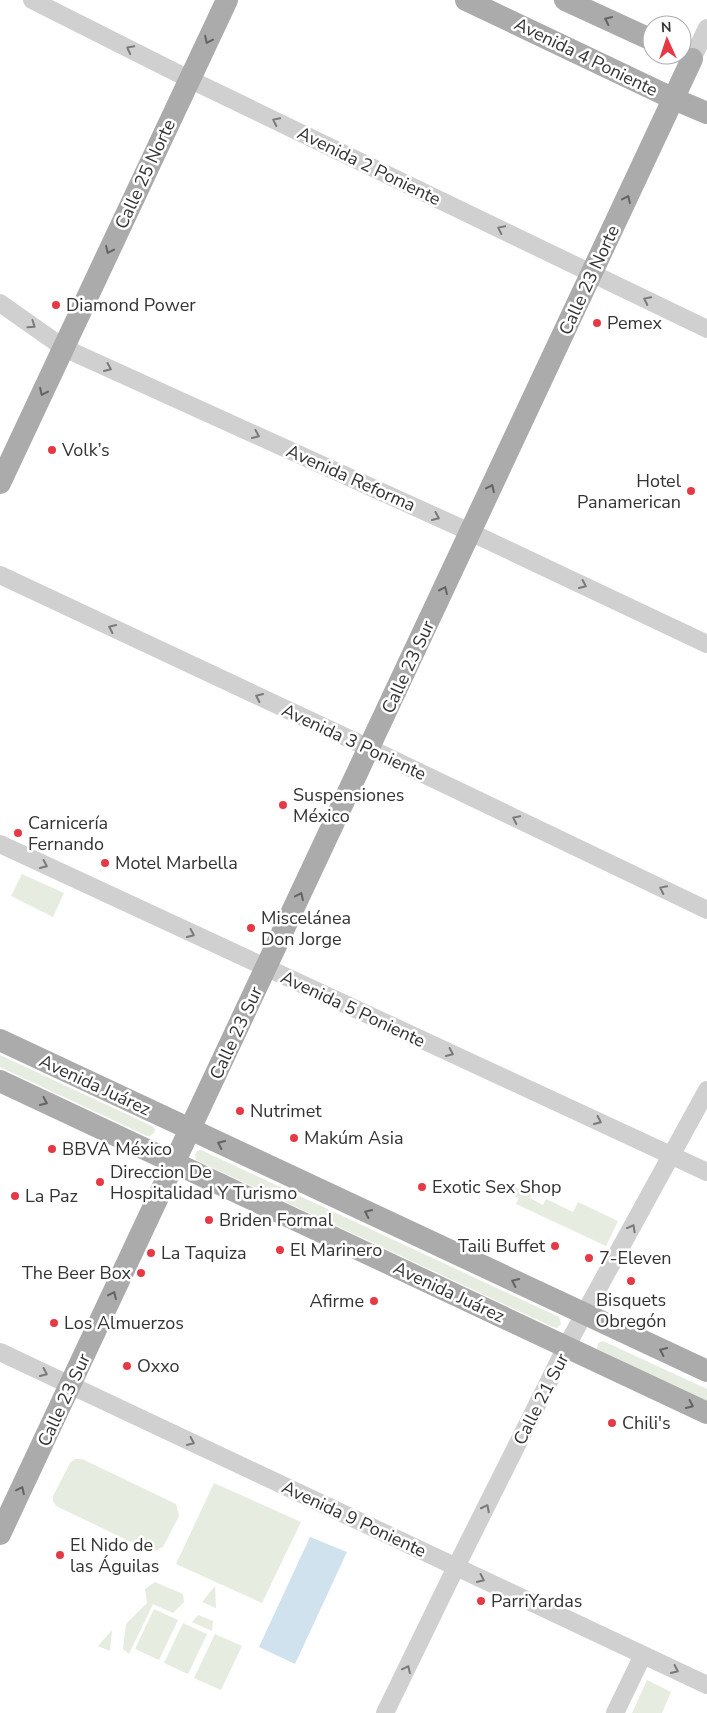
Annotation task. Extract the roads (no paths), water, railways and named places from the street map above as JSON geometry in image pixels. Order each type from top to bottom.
[{"type":"main road","name":"Calle 25 Norte","points":[[0,483],[227,0]]},
{"type":"main road","name":"Avenida 4 Poniente","points":[[466,0],[707,114]]},
{"type":"main road","points":[[565,0],[642,35]]},
{"type":"main road","name":"Calle 23 Norte","points":[[470,532],[694,60]]},
{"type":"main road","name":"Calle 23 Sur","points":[[0,1534],[470,532]]},
{"type":"main road","name":"Avenida Juárez","points":[[0,1040],[707,1371]]},
{"type":"main road","name":"Avenida Juárez","points":[[0,1081],[707,1413]]},
{"type":"street","name":"Avenida 2 Poniente","points":[[32,0],[189,79],[707,329]]},
{"type":"street","name":"Calle 23 Norte","points":[[694,60],[707,28]]},
{"type":"street","name":"Avenida Reforma","points":[[0,303],[64,348],[470,532],[707,644]]},
{"type":"street","name":"Avenida 3 Poniente","points":[[0,576],[369,748],[707,910]]},
{"type":"street","name":"Avenida 5 Poniente","points":[[0,844],[707,1172]]},
{"type":"street","name":"Calle 21 Sur","points":[[385,1713],[566,1347],[707,1090]]},
{"type":"street","name":"Avenida 9 Poniente","points":[[0,1352],[707,1685]]},
{"type":"street","points":[[615,1713],[643,1655]]},
{"type":"water","points":[[310,1537],[347,1552],[295,1664],[259,1647]]},
{"type":"place","name":"Diamond Power","points":[[56,305]]},
{"type":"place","name":"Pemex","points":[[597,323]]},
{"type":"place","name":"Volk’s","points":[[52,450]]},
{"type":"place","name":"Hotel Panamerican","points":[[691,491]]},
{"type":"place","name":"Suspensiones México","points":[[283,805]]},
{"type":"place","name":"Carnicería Fernando","points":[[18,833]]},
{"type":"place","name":"Motel Marbella","points":[[105,863]]},
{"type":"place","name":"Miscelánea Don Jorge","points":[[251,928]]},
{"type":"place","name":"Nutrimet","points":[[240,1111]]},
{"type":"place","name":"Makúm Asia","points":[[294,1138]]},
{"type":"place","name":"BBVA México","points":[[52,1149]]},
{"type":"place","name":"Direccion De Hospitalidad Y Turismo","points":[[100,1182]]},
{"type":"place","name":"Exotic Sex Shop","points":[[422,1187]]},
{"type":"place","name":"La Paz","points":[[15,1196]]},
{"type":"place","name":"Briden Formal","points":[[209,1220]]},
{"type":"place","name":"Taili Buffet","points":[[555,1246]]},
{"type":"place","name":"El Marinero","points":[[280,1250]]},
{"type":"place","name":"La Taquiza","points":[[151,1253]]},
{"type":"place","name":"7-Eleven","points":[[589,1258]]},
{"type":"place","name":"The Beer Box","points":[[141,1273]]},
{"type":"place","name":"Bisquets Obregón","points":[[631,1281]]},
{"type":"place","name":"Afirme","points":[[374,1301]]},
{"type":"place","name":"Los Almuerzos","points":[[54,1323]]},
{"type":"place","name":"Oxxo","points":[[127,1366]]},
{"type":"place","name":"Chili's","points":[[612,1423]]},
{"type":"place","name":"El Nido de las Águilas","points":[[60,1555]]},
{"type":"place","name":"ParriYardas","points":[[481,1601]]}]
